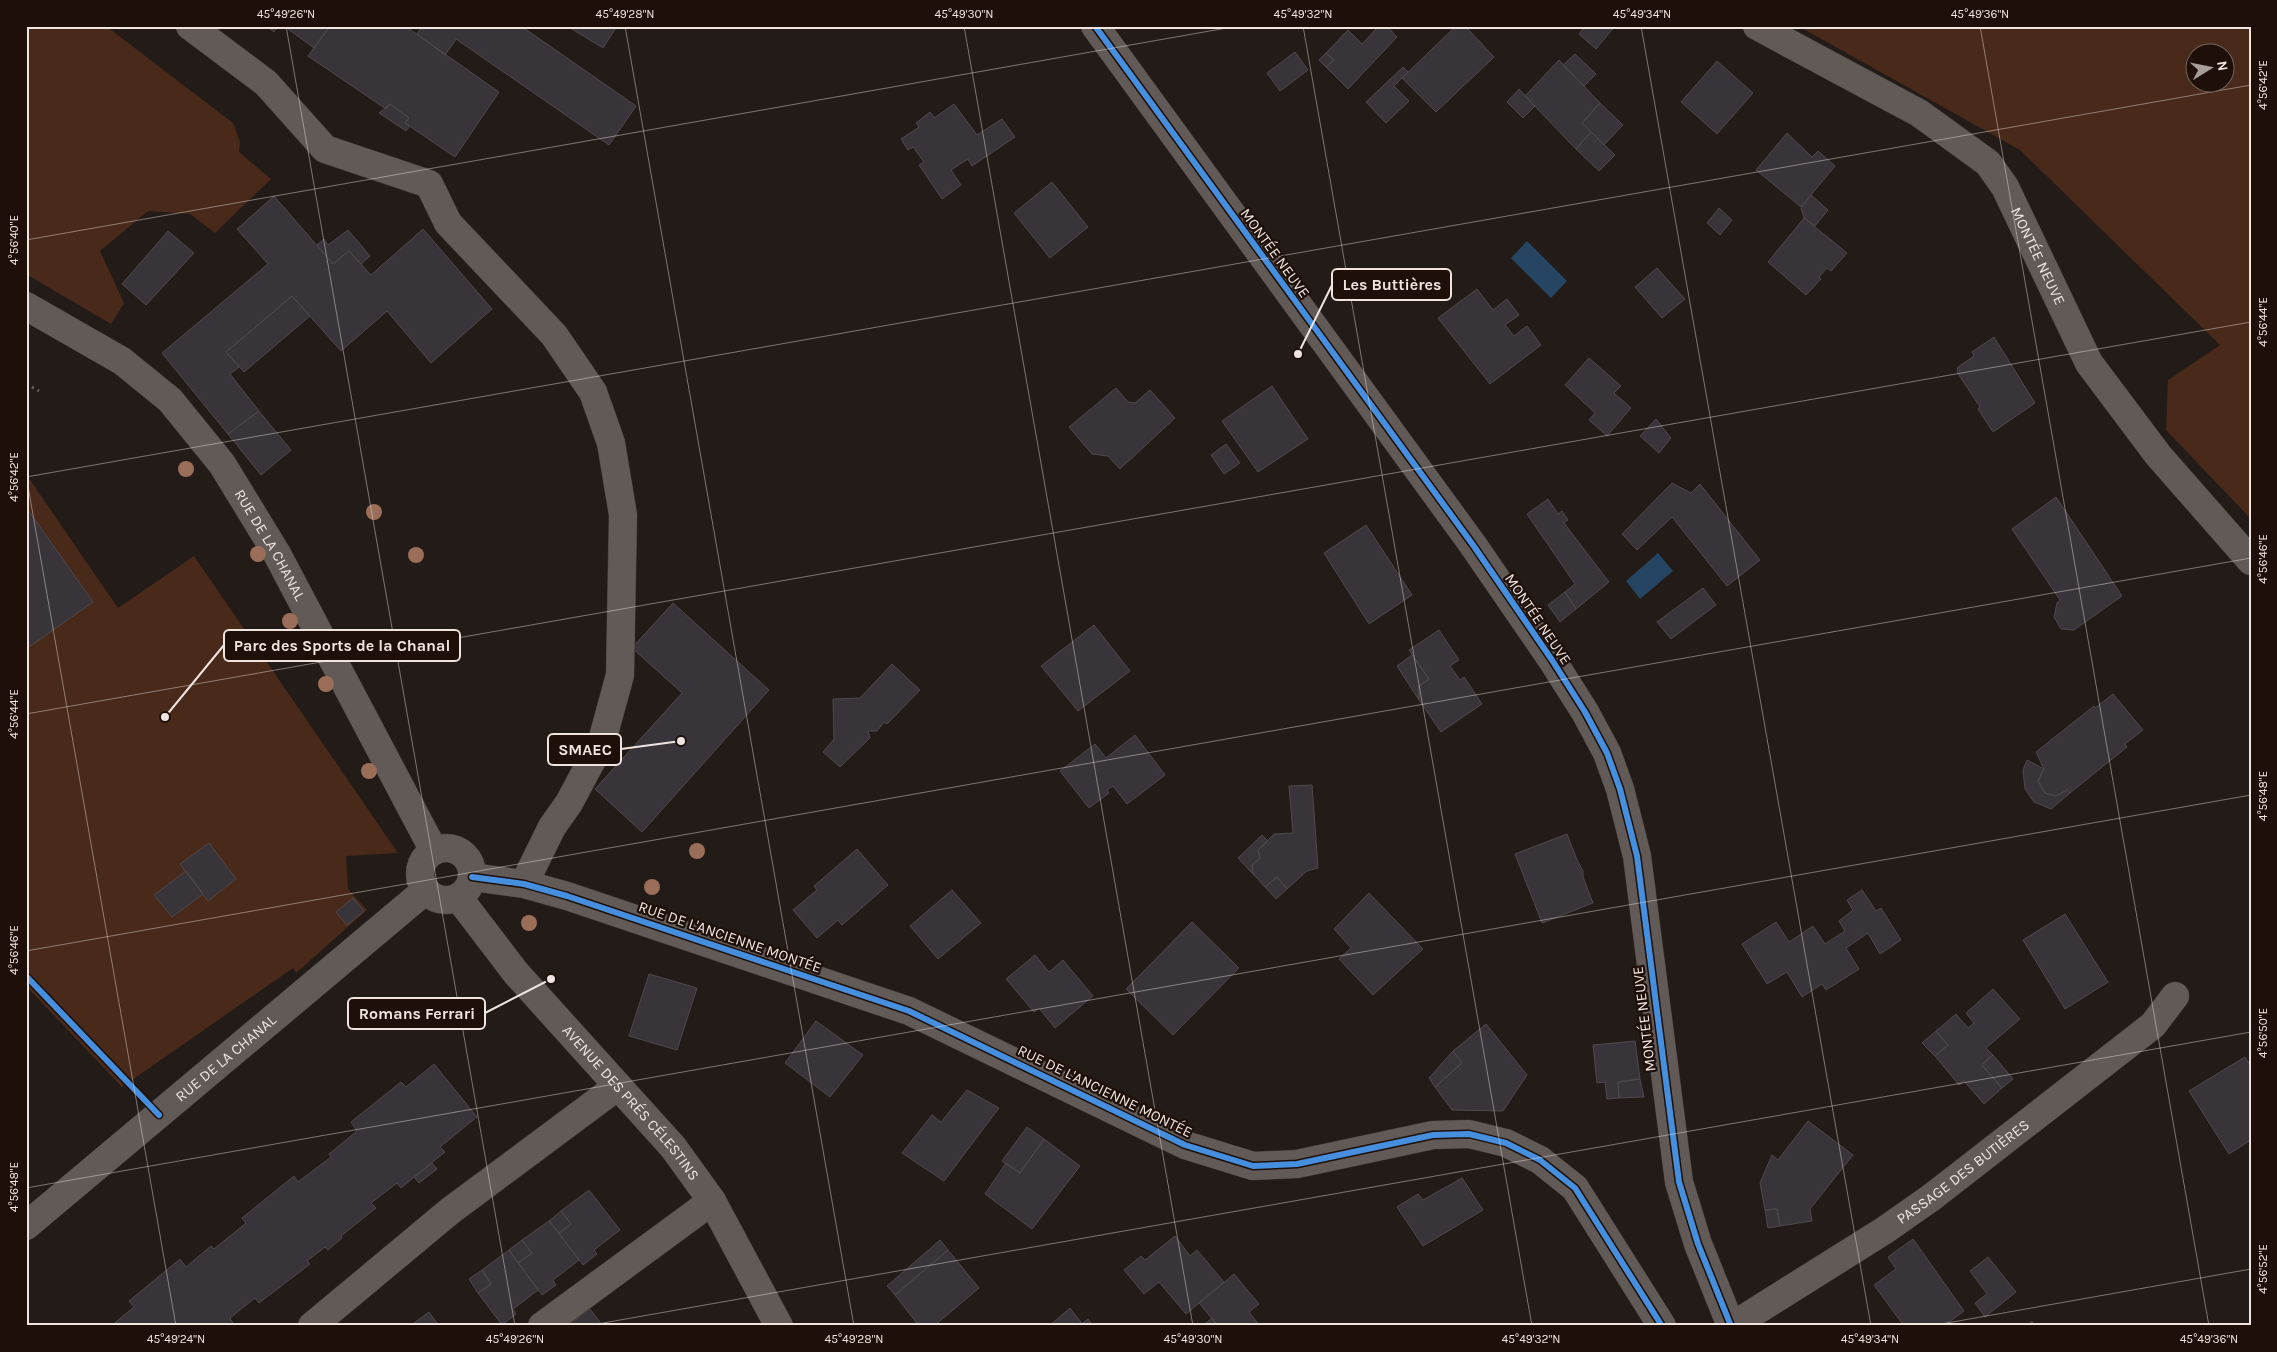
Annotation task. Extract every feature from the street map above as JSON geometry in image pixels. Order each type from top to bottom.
[{"type":"street","points":[[190,26],[266,83],[325,149],[429,184],[448,223],[554,335],[593,392],[611,443],[624,515],[620,674],[602,741],[569,803],[552,827],[524,884]]},
{"type":"street","name":"MONTÉE NEUVE","points":[[1095,26],[1349,376],[1474,544],[1585,712],[1606,753],[1620,789],[1637,856],[1678,1182],[1698,1244],[1731,1326]]},
{"type":"street","name":"MONTÉE NEUVE","points":[[1757,26],[1920,113],[1988,163],[2005,187],[2089,363],[2158,455],[2251,561]]},
{"type":"street","name":"RUE DE LA CHANAL","points":[[26,306],[122,361],[170,400],[222,464],[277,554],[434,852]]},
{"type":"street","points":[[449,848],[464,855],[472,869],[465,887],[441,900],[426,890],[420,873],[427,857],[434,852],[449,848]]},
{"type":"street","name":"RUE DE L'ANCIENNE MONTÉE","points":[[465,887],[524,884],[567,896],[909,1011],[1185,1145],[1253,1166],[1297,1164],[1433,1135],[1469,1134],[1506,1143],[1540,1160],[1575,1188],[1662,1326]]},
{"type":"street","name":"AVENUE DES PRÉS CÉLESTINS","points":[[465,887],[516,973],[673,1147],[712,1201],[779,1326]]},
{"type":"street","name":"RUE DE LA CHANAL","points":[[26,1226],[426,890]]},
{"type":"street","name":"PASSAGE DES BUTIÈRES","points":[[1731,1326],[1885,1230],[1932,1197],[2153,1025],[2175,996]]},
{"type":"street","points":[[312,1326],[450,1211],[618,1086]]},
{"type":"street","points":[[542,1326],[712,1201]]},
{"type":"path","points":[[26,384],[39,391]]},
{"type":"shaded area","points":[[26,26],[106,26],[233,123],[240,142],[239,152],[271,179],[215,233],[190,214],[148,211],[100,251],[124,303],[111,324],[26,274]]},
{"type":"shaded area","points":[[1798,26],[2251,26],[2251,519],[2166,430],[2168,380],[2220,345],[2020,150]]},
{"type":"shaded area","points":[[26,474],[118,608],[194,556],[398,853],[346,856],[348,889],[367,910],[296,973],[293,968],[122,1087],[26,986]]},
{"type":"water","points":[[1527,241],[1567,281],[1551,298],[1511,258]]},
{"type":"water","points":[[1658,553],[1673,571],[1640,599],[1626,581]]},
{"type":"building","points":[[266,26],[278,26],[274,32]]},
{"type":"building","points":[[284,26],[330,26],[314,48]]},
{"type":"building","points":[[330,26],[405,26],[499,92],[455,157],[405,123],[409,118],[390,104],[386,109],[308,56]]},
{"type":"building","points":[[422,26],[521,26],[636,106],[609,145],[456,39],[445,55],[417,34]]},
{"type":"building","points":[[567,26],[617,26],[603,48]]},
{"type":"building","points":[[1379,26],[1387,26],[1397,37],[1348,89],[1326,67],[1334,60],[1326,53],[1348,30],[1362,44]]},
{"type":"building","points":[[1456,26],[1465,26],[1494,57],[1436,112],[1402,78]]},
{"type":"building","points":[[1585,26],[1615,26],[1596,49],[1579,34]]},
{"type":"building","points":[[1295,52],[1308,70],[1280,91],[1267,73]]},
{"type":"building","points":[[1326,53],[1334,60],[1326,67],[1319,60]]},
{"type":"building","points":[[1575,54],[1596,74],[1584,86],[1563,65]]},
{"type":"building","points":[[1559,60],[1600,103],[1582,123],[1591,132],[1576,149],[1525,96]]},
{"type":"building","points":[[1717,61],[1753,93],[1717,134],[1681,102]]},
{"type":"building","points":[[1403,67],[1408,72],[1394,86],[1409,101],[1386,123],[1366,102]]},
{"type":"building","points":[[1519,89],[1535,106],[1523,118],[1507,102]]},
{"type":"building","points":[[1600,103],[1623,125],[1604,145],[1582,123]]},
{"type":"building","points":[[390,104],[409,118],[405,123],[410,126],[406,131],[379,113]]},
{"type":"building","points":[[954,104],[977,135],[1002,119],[1015,137],[972,166],[968,159],[951,170],[961,185],[942,199],[919,165],[924,162],[913,147],[908,150],[901,139],[919,127],[916,123],[930,112],[934,118]]},
{"type":"building","points":[[1591,132],[1615,155],[1599,171],[1576,149]]},
{"type":"building","points":[[1787,133],[1812,157],[1818,151],[1835,166],[1801,207],[1756,170]]},
{"type":"building","points":[[1052,182],[1088,227],[1050,258],[1014,213]]},
{"type":"building","points":[[1811,195],[1828,210],[1815,226],[1804,218],[1801,208]]},
{"type":"building","points":[[274,196],[333,264],[349,251],[371,275],[423,229],[492,309],[431,363],[387,311],[341,351],[292,296],[226,352],[239,367],[230,374],[259,411],[228,434],[162,353],[268,264],[237,229]]},
{"type":"building","points":[[1719,208],[1732,220],[1720,235],[1707,223]]},
{"type":"building","points":[[1804,218],[1847,253],[1831,271],[1827,268],[1819,277],[1821,279],[1806,295],[1768,262]]},
{"type":"building","points":[[348,230],[370,256],[361,264],[349,251],[333,264],[317,245],[324,239],[328,245]]},
{"type":"building","points":[[168,231],[194,253],[146,305],[122,284]]},
{"type":"building","points":[[1657,268],[1685,299],[1662,318],[1635,287]]},
{"type":"building","points":[[1477,289],[1493,310],[1507,299],[1519,315],[1505,325],[1514,336],[1527,326],[1541,345],[1490,384],[1438,318]]},
{"type":"building","points":[[292,296],[310,316],[244,372],[226,352]]},
{"type":"building","points":[[1994,337],[2035,403],[1993,432],[1978,409],[1980,407],[1957,372],[1958,367],[1974,356],[1972,352]]},
{"type":"building","points":[[1589,358],[1621,386],[1614,393],[1631,408],[1607,436],[1589,420],[1595,413],[1565,385]]},
{"type":"building","points":[[1272,386],[1308,439],[1258,472],[1222,421]]},
{"type":"building","points":[[1116,388],[1128,402],[1135,403],[1150,390],[1175,418],[1120,469],[1108,456],[1092,454],[1069,427]]},
{"type":"building","points":[[259,411],[291,450],[261,475],[228,434]]},
{"type":"building","points":[[1656,419],[1671,438],[1659,453],[1640,436]]},
{"type":"building","points":[[1226,444],[1240,463],[1224,474],[1211,455]]},
{"type":"building","points":[[1672,483],[1691,493],[1700,484],[1760,560],[1727,586],[1672,517],[1637,550],[1622,534]]},
{"type":"building","points":[[2056,497],[2122,596],[2074,630],[2061,629],[2054,617],[2057,603],[2060,600],[2012,529]]},
{"type":"building","points":[[1548,499],[1558,514],[1562,511],[1568,520],[1564,523],[1609,582],[1576,609],[1565,592],[1575,584],[1527,514]]},
{"type":"building","points":[[26,507],[93,602],[26,649]]},
{"type":"building","points":[[1366,525],[1412,595],[1369,624],[1324,553]]},
{"type":"building","points":[[1703,588],[1716,605],[1671,639],[1657,622]]},
{"type":"building","points":[[1565,592],[1576,609],[1560,622],[1548,605]]},
{"type":"building","points":[[673,603],[769,690],[642,832],[595,789],[682,693],[632,648]]},
{"type":"building","points":[[1094,625],[1130,671],[1078,711],[1041,666]]},
{"type":"building","points":[[1439,630],[1459,660],[1450,666],[1460,680],[1464,677],[1482,704],[1441,732],[1419,700],[1419,686],[1429,679],[1409,650]]},
{"type":"building","points":[[1412,655],[1429,679],[1419,686],[1419,700],[1397,666]]},
{"type":"building","points":[[892,664],[920,690],[887,724],[884,722],[877,731],[868,731],[870,738],[840,767],[823,752],[834,739],[833,699],[860,698]]},
{"type":"building","points":[[2113,694],[2143,730],[2125,744],[2127,747],[2070,793],[2067,790],[2056,796],[2045,793],[2038,781],[2044,769],[2036,752],[2094,706],[2095,708]]},
{"type":"building","points":[[1135,735],[1165,775],[1127,804],[1113,786],[1107,790],[1109,793],[1089,808],[1060,771],[1095,744],[1106,758]]},
{"type":"building","points":[[2027,760],[2044,769],[2038,781],[2045,793],[2056,796],[2067,790],[2070,793],[2051,809],[2034,802],[2025,789],[2023,770]]},
{"type":"building","points":[[1312,785],[1318,868],[1307,871],[1287,889],[1277,877],[1265,887],[1253,874],[1252,865],[1260,858],[1258,850],[1274,834],[1293,833],[1289,786]]},
{"type":"building","points":[[1567,834],[1583,871],[1583,877],[1593,903],[1542,923],[1515,854]]},
{"type":"building","points":[[1262,835],[1268,841],[1258,850],[1260,858],[1252,865],[1253,874],[1238,858]]},
{"type":"building","points":[[209,843],[236,879],[208,901],[180,864]]},
{"type":"building","points":[[857,849],[888,885],[842,925],[838,920],[817,938],[793,910],[817,890],[814,886]]},
{"type":"building","points":[[186,871],[203,894],[172,917],[154,895]]},
{"type":"building","points":[[1277,877],[1287,889],[1276,899],[1265,887]]},
{"type":"building","points":[[952,890],[981,923],[938,959],[910,926]]},
{"type":"building","points":[[1862,890],[1876,911],[1881,908],[1901,940],[1880,954],[1868,933],[1846,948],[1859,969],[1826,990],[1822,984],[1802,997],[1787,972],[1767,984],[1742,944],[1776,922],[1789,942],[1813,926],[1825,944],[1845,931],[1839,921],[1853,910],[1847,900]]},
{"type":"building","points":[[1369,893],[1423,949],[1373,995],[1339,959],[1351,948],[1334,929]]},
{"type":"building","points":[[353,898],[364,911],[347,925],[336,912]]},
{"type":"building","points":[[2065,914],[2108,982],[2065,1009],[2023,940]]},
{"type":"building","points":[[1192,922],[1239,968],[1173,1035],[1126,989]]},
{"type":"building","points":[[1035,955],[1049,972],[1063,960],[1093,996],[1055,1028],[1039,1008],[1034,1012],[1006,979]]},
{"type":"building","points":[[649,974],[697,988],[677,1050],[629,1036]]},
{"type":"building","points":[[1993,989],[2020,1019],[1986,1048],[1993,1055],[1982,1065],[2002,1088],[1984,1104],[1964,1081],[1959,1085],[1935,1056],[1948,1045],[1936,1031],[1956,1014],[1968,1028],[1974,1023],[1966,1013]]},
{"type":"building","points":[[816,1021],[863,1055],[830,1097],[785,1063]]},
{"type":"building","points":[[1486,1024],[1527,1075],[1503,1111],[1452,1110],[1435,1087],[1462,1063],[1453,1051]]},
{"type":"building","points":[[1936,1031],[1948,1045],[1935,1056],[1922,1043]]},
{"type":"building","points":[[1635,1041],[1640,1079],[1618,1082],[1619,1098],[1607,1099],[1605,1082],[1597,1083],[1593,1045]]},
{"type":"building","points":[[1453,1051],[1462,1063],[1435,1087],[1429,1078]]},
{"type":"building","points":[[1993,1055],[2013,1079],[2002,1088],[1982,1065]]},
{"type":"building","points":[[2245,1057],[2251,1066],[2251,1140],[2229,1154],[2189,1091]]},
{"type":"building","points":[[434,1064],[477,1117],[440,1147],[445,1152],[401,1188],[397,1183],[371,1203],[376,1208],[341,1236],[342,1238],[328,1250],[325,1247],[307,1261],[310,1264],[259,1303],[255,1298],[230,1318],[233,1323],[230,1326],[111,1326],[134,1307],[129,1301],[180,1259],[186,1267],[211,1246],[214,1249],[246,1223],[242,1218],[294,1176],[298,1182],[331,1157],[329,1154],[357,1131],[351,1122],[401,1082],[406,1087]]},
{"type":"building","points":[[1640,1079],[1644,1097],[1619,1098],[1618,1082]]},
{"type":"building","points":[[967,1090],[999,1108],[944,1181],[902,1153],[932,1115],[941,1122]]},
{"type":"building","points":[[1808,1121],[1853,1155],[1810,1209],[1812,1221],[1780,1226],[1777,1209],[1765,1210],[1760,1183],[1772,1155],[1778,1160]]},
{"type":"building","points":[[1027,1127],[1044,1139],[1020,1173],[1002,1161]]},
{"type":"building","points":[[1044,1139],[1080,1166],[1032,1229],[985,1194],[1006,1163],[1020,1173]]},
{"type":"building","points":[[432,1163],[437,1169],[419,1183],[414,1177]]},
{"type":"building","points":[[1462,1178],[1483,1210],[1423,1246],[1397,1207],[1418,1194],[1423,1200]]},
{"type":"building","points":[[589,1190],[620,1230],[594,1250],[597,1254],[583,1265],[559,1233],[571,1224],[561,1211]]},
{"type":"building","points":[[1777,1209],[1780,1226],[1768,1228],[1765,1210]]},
{"type":"building","points":[[561,1211],[571,1224],[559,1233],[549,1221]]},
{"type":"building","points":[[549,1221],[579,1260],[553,1280],[556,1285],[542,1295],[518,1263],[532,1253],[522,1240]]},
{"type":"building","points":[[1175,1236],[1190,1256],[1197,1250],[1224,1282],[1186,1314],[1159,1282],[1144,1294],[1124,1270],[1141,1256],[1145,1260]]},
{"type":"building","points":[[1913,1239],[1964,1311],[1944,1326],[1904,1326],[1874,1285],[1896,1269],[1888,1257]]},
{"type":"building","points":[[522,1240],[532,1253],[518,1263],[509,1250]]},
{"type":"building","points":[[940,1240],[948,1250],[895,1295],[887,1286]]},
{"type":"building","points":[[509,1250],[538,1290],[513,1309],[516,1314],[502,1325],[478,1293],[491,1284],[482,1270]]},
{"type":"building","points":[[948,1250],[979,1288],[934,1326],[919,1326],[895,1295]]},
{"type":"building","points":[[1988,1257],[2016,1292],[1985,1317],[1975,1303],[1987,1294],[1970,1271]]},
{"type":"building","points":[[482,1270],[491,1284],[478,1293],[469,1279]]},
{"type":"building","points":[[1234,1274],[1259,1304],[1249,1312],[1260,1326],[1218,1326],[1199,1303]]},
{"type":"building","points":[[1070,1308],[1084,1326],[1049,1326]]},
{"type":"building","points":[[590,1309],[603,1326],[567,1326]]},
{"type":"building","points":[[429,1312],[439,1326],[410,1326]]},
{"type":"building","points":[[1212,1318],[1218,1326],[1208,1326],[1206,1323]]},
{"type":"building","points":[[1088,1319],[1093,1326],[1084,1326],[1083,1323]]},
{"type":"building","points":[[2032,1321],[2036,1326],[2026,1326]]},
{"type":"cycle path","points":[[1095,26],[1473,545],[1552,660],[1585,712],[1607,753],[1620,789],[1637,856],[1679,1182],[1698,1244],[1731,1326]]},
{"type":"cycle path","points":[[472,877],[524,884],[567,896],[909,1011],[1185,1145],[1253,1166],[1297,1164],[1433,1135],[1469,1134],[1506,1143],[1540,1160],[1575,1188],[1662,1326]]},
{"type":"cycle path","points":[[26,976],[159,1115]]},
{"type":"place","name":"Les Buttières","points":[[1298,354]]},
{"type":"place","name":"Parc des Sports de la Chanal","points":[[165,717]]},
{"type":"place","name":"SMAEC","points":[[681,741]]},
{"type":"place","name":"Romans Ferrari","points":[[551,979]]}]
